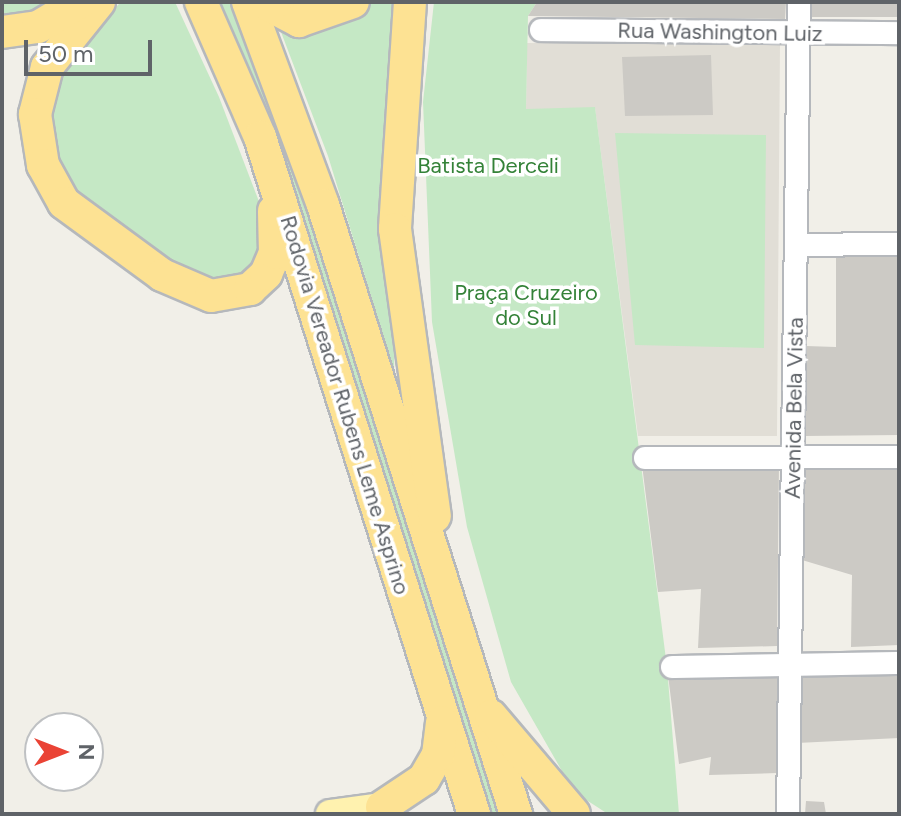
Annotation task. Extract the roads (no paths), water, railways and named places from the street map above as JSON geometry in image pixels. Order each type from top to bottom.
[{"type":"highway","points":[[2,32],[38,27],[80,2]]},
{"type":"highway","points":[[99,2],[47,67],[35,114],[43,165],[85,221],[190,290],[211,296],[250,289],[275,253],[260,137]]},
{"type":"highway","name":"Rodovia Vereador Rubens Leme Asprino","points":[[201,2],[260,137],[474,814]]},
{"type":"highway","name":"Rodovia Vereador Rubens Leme Asprino","points":[[248,2],[323,205],[457,645],[516,814]]},
{"type":"highway","points":[[263,2],[299,21],[353,2]]},
{"type":"highway","points":[[410,2],[397,164],[400,301],[457,645]]},
{"type":"highway","points":[[471,689],[574,814]]},
{"type":"highway","points":[[397,810],[424,779],[438,755],[442,719]]},
{"type":"main road","points":[[330,814],[397,810]]},
{"type":"street","name":"Avenida Bela Vista","points":[[788,814],[799,2]]},
{"type":"street","name":"Rua Washington Luiz","points":[[541,30],[899,33]]},
{"type":"street","points":[[796,245],[899,244]]},
{"type":"street","points":[[645,458],[899,457]]},
{"type":"street","points":[[672,667],[899,663]]},
{"type":"park label","name":"Batista Derceli","points":[[488,166]]},
{"type":"park label","name":"Praça Cruzeiro do Sul","points":[[526,304]]}]
